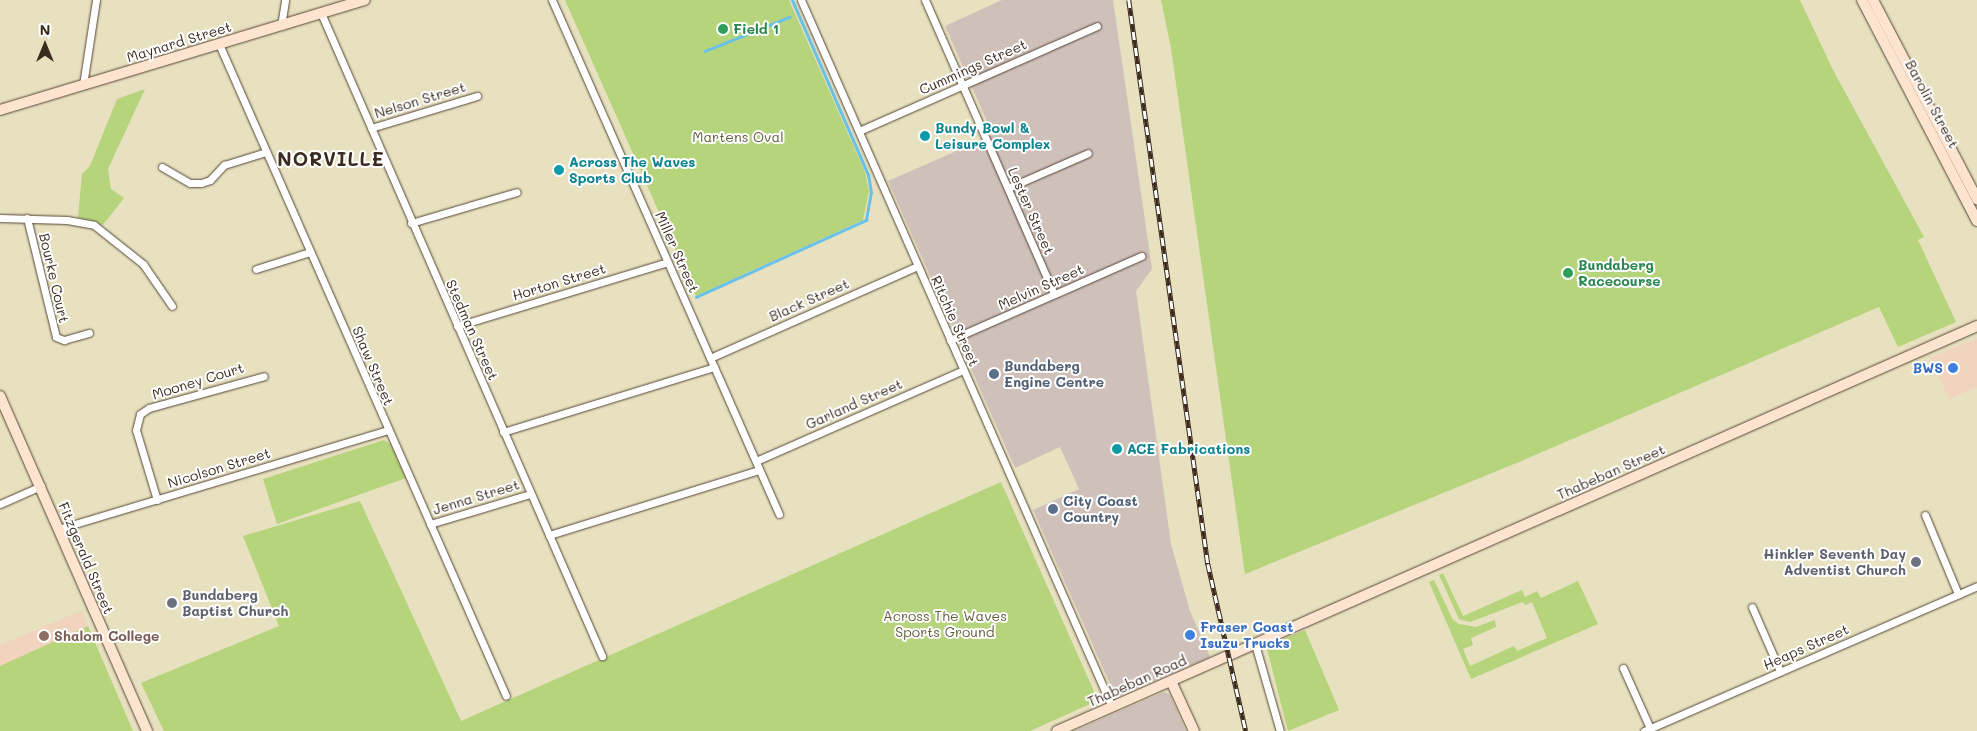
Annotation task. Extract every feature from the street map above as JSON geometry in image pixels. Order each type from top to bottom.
[{"type":"street","points":[[83,85],[96,0]]},
{"type":"street","points":[[281,26],[285,0]]},
{"type":"street","name":"Maynard Street","points":[[0,110],[365,0]]},
{"type":"street","name":"Miller Street","points":[[552,0],[779,514]]},
{"type":"street","name":"Ritchie Street","points":[[802,0],[1112,707]]},
{"type":"street","name":"Lester Street","points":[[925,0],[1054,294]]},
{"type":"street","name":"Barolin Street","points":[[1862,0],[1951,161],[1977,200]]},
{"type":"street","name":"Barolin Street","points":[[1873,0],[1951,161],[1977,221]]},
{"type":"street","name":"Stedman Street","points":[[321,13],[411,223],[602,656]]},
{"type":"street","name":"Cummings Street","points":[[859,131],[1097,26]]},
{"type":"street","name":"Shaw Street","points":[[219,44],[506,696]]},
{"type":"street","name":"Nelson Street","points":[[370,128],[477,96]]},
{"type":"street","points":[[162,167],[190,183],[201,184],[210,180],[224,166],[266,152]]},
{"type":"street","points":[[1008,188],[1088,154]]},
{"type":"street","points":[[411,223],[517,192]]},
{"type":"street","points":[[0,218],[78,221],[101,229],[151,272],[172,306]]},
{"type":"street","name":"Bourke Court","points":[[27,218],[56,337],[64,340],[89,333]]},
{"type":"street","points":[[256,269],[310,252]]},
{"type":"street","name":"Melvin Street","points":[[950,340],[1141,256]]},
{"type":"street","name":"Horton Street","points":[[457,326],[668,262]]},
{"type":"street","name":"Black Street","points":[[710,358],[918,266]]},
{"type":"street","name":"Thabeban Street","points":[[1255,644],[1977,326]]},
{"type":"street","points":[[503,432],[714,367]]},
{"type":"street","name":"Garland Street","points":[[756,461],[963,370]]},
{"type":"street","name":"Mooney Court","points":[[158,500],[136,430],[140,414],[158,406],[264,376]]},
{"type":"street","name":"Fitzgerald Street","points":[[0,396],[147,731]]},
{"type":"street","name":"Nicolson Street","points":[[58,529],[388,430]]},
{"type":"street","points":[[549,535],[760,470]]},
{"type":"street","points":[[0,504],[41,486]]},
{"type":"street","name":"Jenna Street","points":[[430,524],[530,494]]},
{"type":"street","points":[[1925,515],[1958,594]]},
{"type":"street","name":"Heaps Street","points":[[1647,730],[1977,586]]},
{"type":"street","points":[[1752,607],[1780,671]]},
{"type":"street","points":[[1255,644],[1280,731]]},
{"type":"street","name":"Thabeban Road","points":[[1057,731],[1255,644]]},
{"type":"street","points":[[1623,668],[1647,730]]},
{"type":"street","points":[[1171,681],[1194,731]]},
{"type":"shaded area","points":[[1002,0],[1113,0],[1152,269],[1136,291],[1171,544],[1190,611],[1210,657],[1119,696],[1114,693],[1033,510],[1079,489],[1060,447],[1015,468],[888,181],[993,135],[945,26]]},
{"type":"shaded area","points":[[1977,338],[1977,387],[1949,399],[1930,358]]},
{"type":"shaded area","name":"Shalom College","points":[[81,611],[88,626],[0,666],[0,645]]},
{"type":"shaded area","points":[[1164,692],[1170,695],[1186,731],[1074,731]]},
{"type":"green space","name":"Martens Oval","points":[[565,0],[789,0],[865,172],[869,191],[863,220],[696,296]]},
{"type":"green space","name":"Bundaberg Racecourse","points":[[1161,0],[1800,0],[1833,70],[1924,237],[1918,240],[1956,322],[1898,347],[1879,307],[1519,462],[1245,574],[1171,48]]},
{"type":"green space","points":[[145,89],[108,169],[111,189],[124,198],[103,225],[78,217],[82,174],[90,166],[117,99]]},
{"type":"green space","points":[[384,440],[391,445],[406,478],[277,524],[263,479]]},
{"type":"green space","name":"Across The Waves Sports Ground","points":[[1001,482],[1096,696],[1090,704],[1030,731],[164,731],[141,683],[279,626],[243,536],[360,501],[461,721]]},
{"type":"green space","points":[[1443,573],[1463,616],[1522,590],[1525,597],[1537,591],[1541,598],[1578,581],[1598,624],[1471,679],[1429,582],[1434,580],[1453,620],[1459,624],[1476,627],[1495,620],[1496,627],[1471,638],[1473,645],[1463,649],[1470,666],[1514,646],[1517,651],[1547,638],[1532,602],[1525,605],[1523,602],[1470,622],[1459,619],[1439,575]]},
{"type":"green space","points":[[88,626],[133,731],[0,731],[0,666]]},
{"type":"green space","points":[[1305,630],[1339,710],[1288,731],[1267,649],[1271,644]]},
{"type":"waterway","points":[[696,297],[866,220],[871,193],[868,175],[792,0]]},
{"type":"waterway","points":[[705,51],[789,17]]},
{"type":"railway","points":[[1129,0],[1208,564],[1246,731]]},
{"type":"place","name":"Field 1","points":[[723,29]]},
{"type":"place","name":"Bundy Bowl & Leisure Complex","points":[[925,136]]},
{"type":"place","name":"Across The Waves Sports Club","points":[[559,170]]},
{"type":"place","name":"Bundaberg Racecourse","points":[[1568,273]]},
{"type":"place","name":"BWS","points":[[1953,368]]},
{"type":"place","name":"Bundaberg Engine Centre","points":[[994,374]]},
{"type":"place","name":"ACE Fabrications","points":[[1117,449]]},
{"type":"place","name":"City Coast Country","points":[[1053,509]]},
{"type":"place","name":"Hinkler Seventh Day Adventist Church","points":[[1916,562]]},
{"type":"place","name":"Bundaberg Baptist Church","points":[[172,603]]},
{"type":"place","name":"Fraser Coast Isuzu Trucks","points":[[1190,635]]},
{"type":"place","name":"Shalom College","points":[[44,636]]},
{"type":"district","name":"NORVILLE","points":[[331,159]]}]
